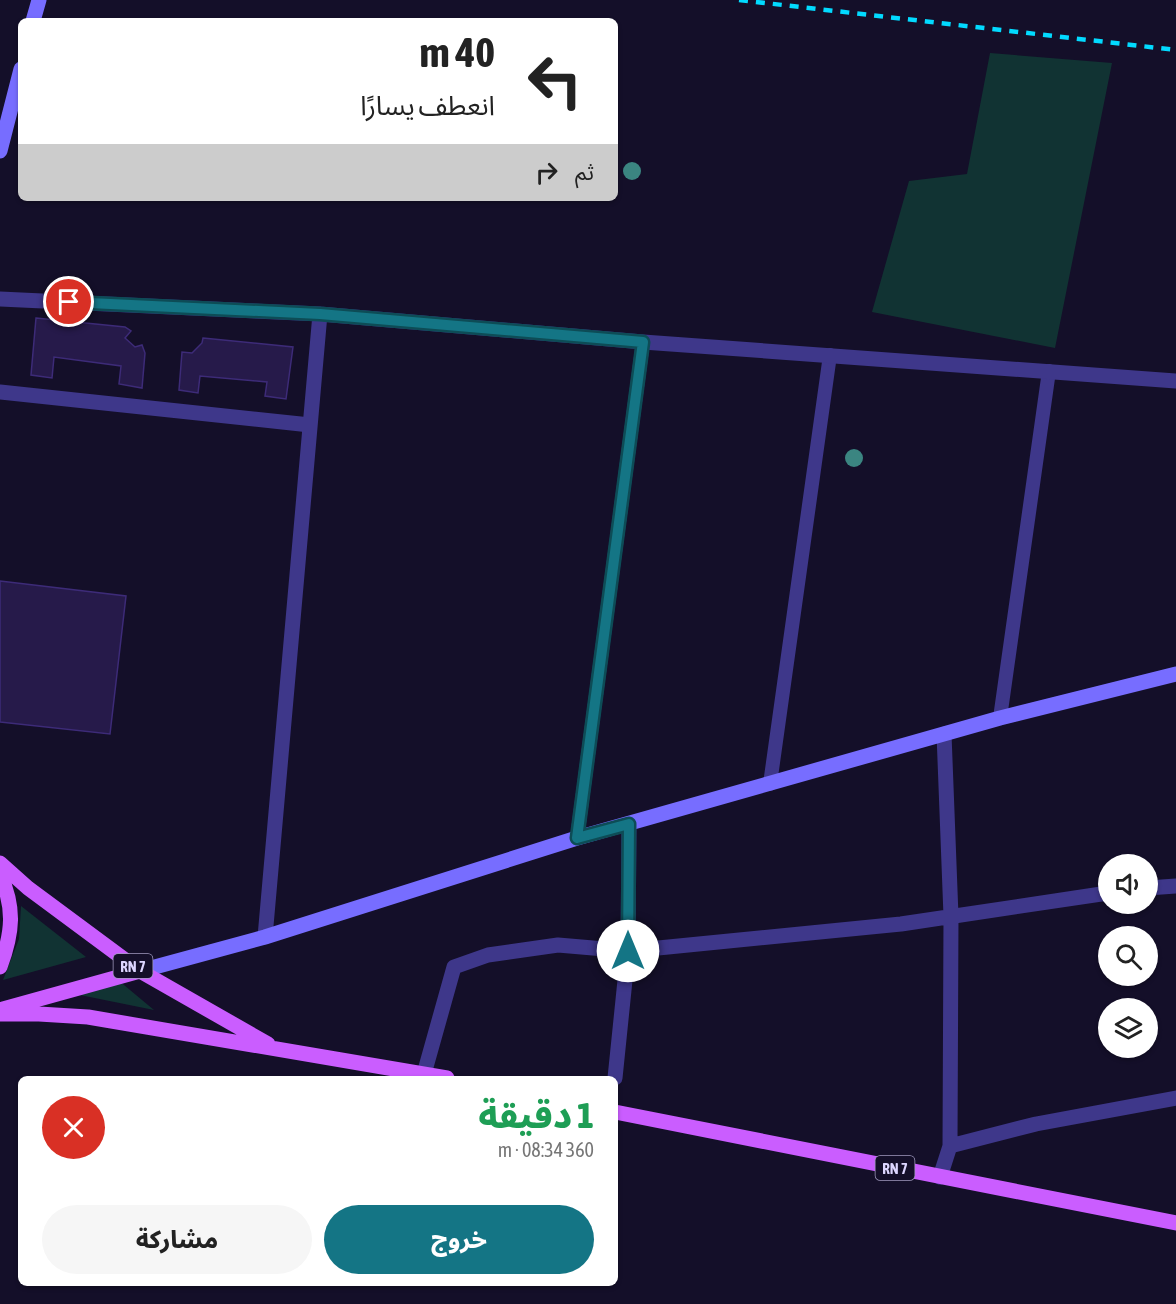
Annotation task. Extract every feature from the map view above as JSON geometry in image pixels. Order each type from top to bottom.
[{"type":"main road","name":"RN 7","points":[[0,863],[28,888],[140,971],[279,1050]]},
{"type":"main road","points":[[0,874],[7,891],[12,917],[9,944],[0,967]]},
{"type":"main road","points":[[0,1012],[140,971]]},
{"type":"main road","name":"RN 7","points":[[0,1012],[88,1017],[436,1076]]},
{"type":"main road","name":"RN 7","points":[[618,1113],[1176,1224]]},
{"type":"street","points":[[34,18],[39,0]]},
{"type":"street","points":[[0,151],[18,81]]},
{"type":"street","points":[[0,299],[320,314],[643,342],[1176,381]]},
{"type":"street","points":[[265,937],[320,314]]},
{"type":"street","points":[[0,392],[310,425]]},
{"type":"street","points":[[140,971],[265,937],[577,838],[1000,718],[1176,674]]},
{"type":"street","points":[[940,1177],[950,1146],[951,916],[944,734]]},
{"type":"street","points":[[615,1076],[628,951],[629,824]]},
{"type":"street","points":[[1158,887],[1176,886]]},
{"type":"street","points":[[424,1074],[454,967],[488,955],[558,945],[628,951],[901,924],[1098,894]]},
{"type":"street","points":[[950,1146],[1036,1124],[1176,1098]]},
{"type":"lane","points":[[577,838],[643,342]]},
{"type":"lane","points":[[770,784],[830,355]]},
{"type":"lane","points":[[1000,718],[1049,371]]},
{"type":"green space","points":[[990,53],[1112,63],[1055,348],[872,312],[909,181],[967,174]]},
{"type":"green space","points":[[21,906],[86,957],[3,980],[19,939]]},
{"type":"green space","points":[[118,980],[154,1010],[75,994]]},
{"type":"building","points":[[36,318],[125,327],[131,331],[125,338],[135,347],[142,345],[145,353],[142,388],[119,384],[121,366],[54,357],[52,378],[31,375]]},
{"type":"building","points":[[203,338],[293,347],[286,399],[265,396],[267,382],[200,376],[198,393],[179,390],[182,352],[192,353],[202,343]]},
{"type":"building","points":[[0,581],[126,596],[110,734],[0,722]]},
{"type":"railway","points":[[739,0],[1176,50]]},
{"type":"route","points":[[69,302],[320,314],[643,342],[577,838],[629,824],[628,951]]}]
